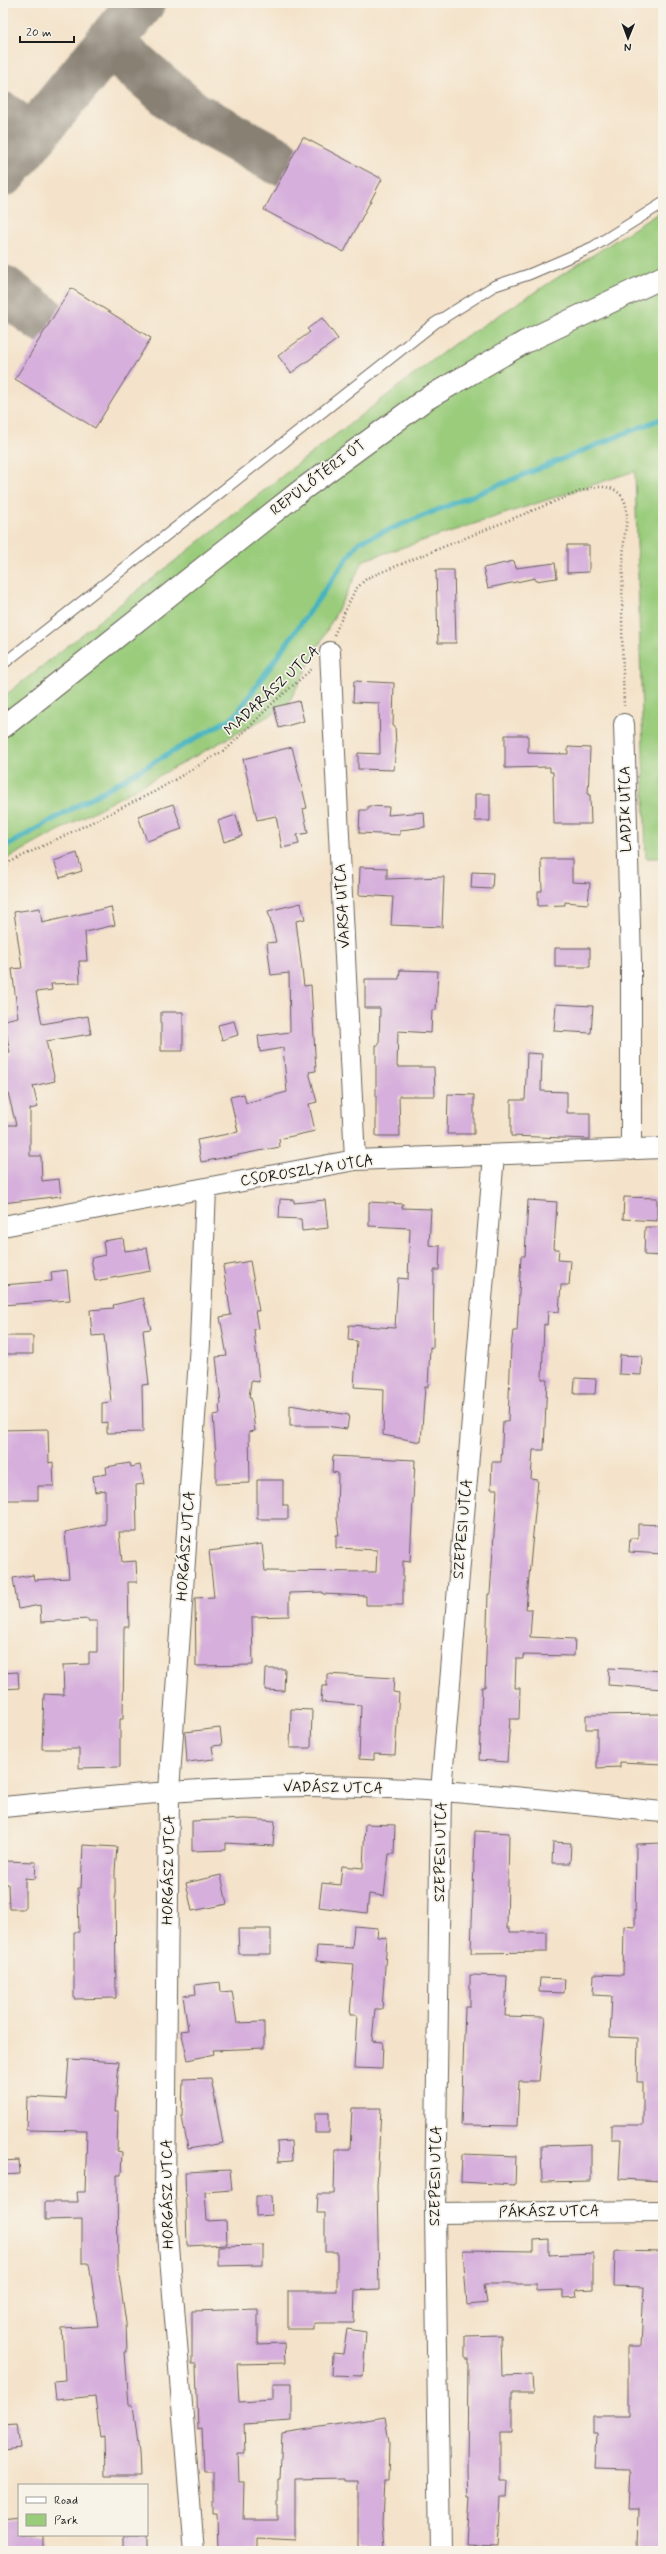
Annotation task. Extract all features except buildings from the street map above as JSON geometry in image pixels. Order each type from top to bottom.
[{"type":"street","name":"REPÜLŐTÉRI ÚT","points":[[3,727],[299,492],[426,399],[525,342],[663,277]]},
{"type":"street","name":"VARSA UTCA","points":[[330,652],[355,1160]]},
{"type":"street","name":"LADIK UTCA","points":[[624,724],[631,960],[631,1150]]},
{"type":"street","name":"CSOROSZLYA UTCA","points":[[3,1226],[355,1160],[663,1148]]},
{"type":"street","name":"SZEPESI UTCA","points":[[440,2551],[435,2213],[442,1791],[494,1155]]},
{"type":"street","name":"HORGÁSZ UTCA","points":[[194,2551],[166,2197],[169,1791],[200,1344],[206,1188]]},
{"type":"street","name":"VADÁSZ UTCA","points":[[3,1807],[169,1791],[308,1786],[442,1791],[663,1812]]},
{"type":"street","name":"PÁKÁSZ UTCA","points":[[435,2213],[663,2211]]},
{"type":"lane","points":[[3,664],[435,323],[494,286],[530,274],[593,247],[663,203]]},
{"type":"path","name":"MADARÁSZ UTCA","points":[[3,872],[10,862],[154,792],[228,748],[275,701],[330,652],[332,638],[341,616],[355,590],[367,578],[542,508],[578,492],[597,486],[610,487],[624,499],[628,517],[622,584],[624,724]]},
{"type":"green space","points":[[663,210],[663,858],[646,858],[635,471],[364,560],[287,706],[3,861],[3,697],[291,469],[454,344]]},
{"type":"waterway","points":[[3,848],[235,716],[359,542],[663,418]]},
{"type":"taxiway","points":[[3,173],[141,3]]},
{"type":"taxiway","points":[[109,43],[192,114],[278,161]]},
{"type":"taxiway","points":[[3,116],[32,138]]},
{"type":"taxiway","points":[[3,289],[43,319]]}]
